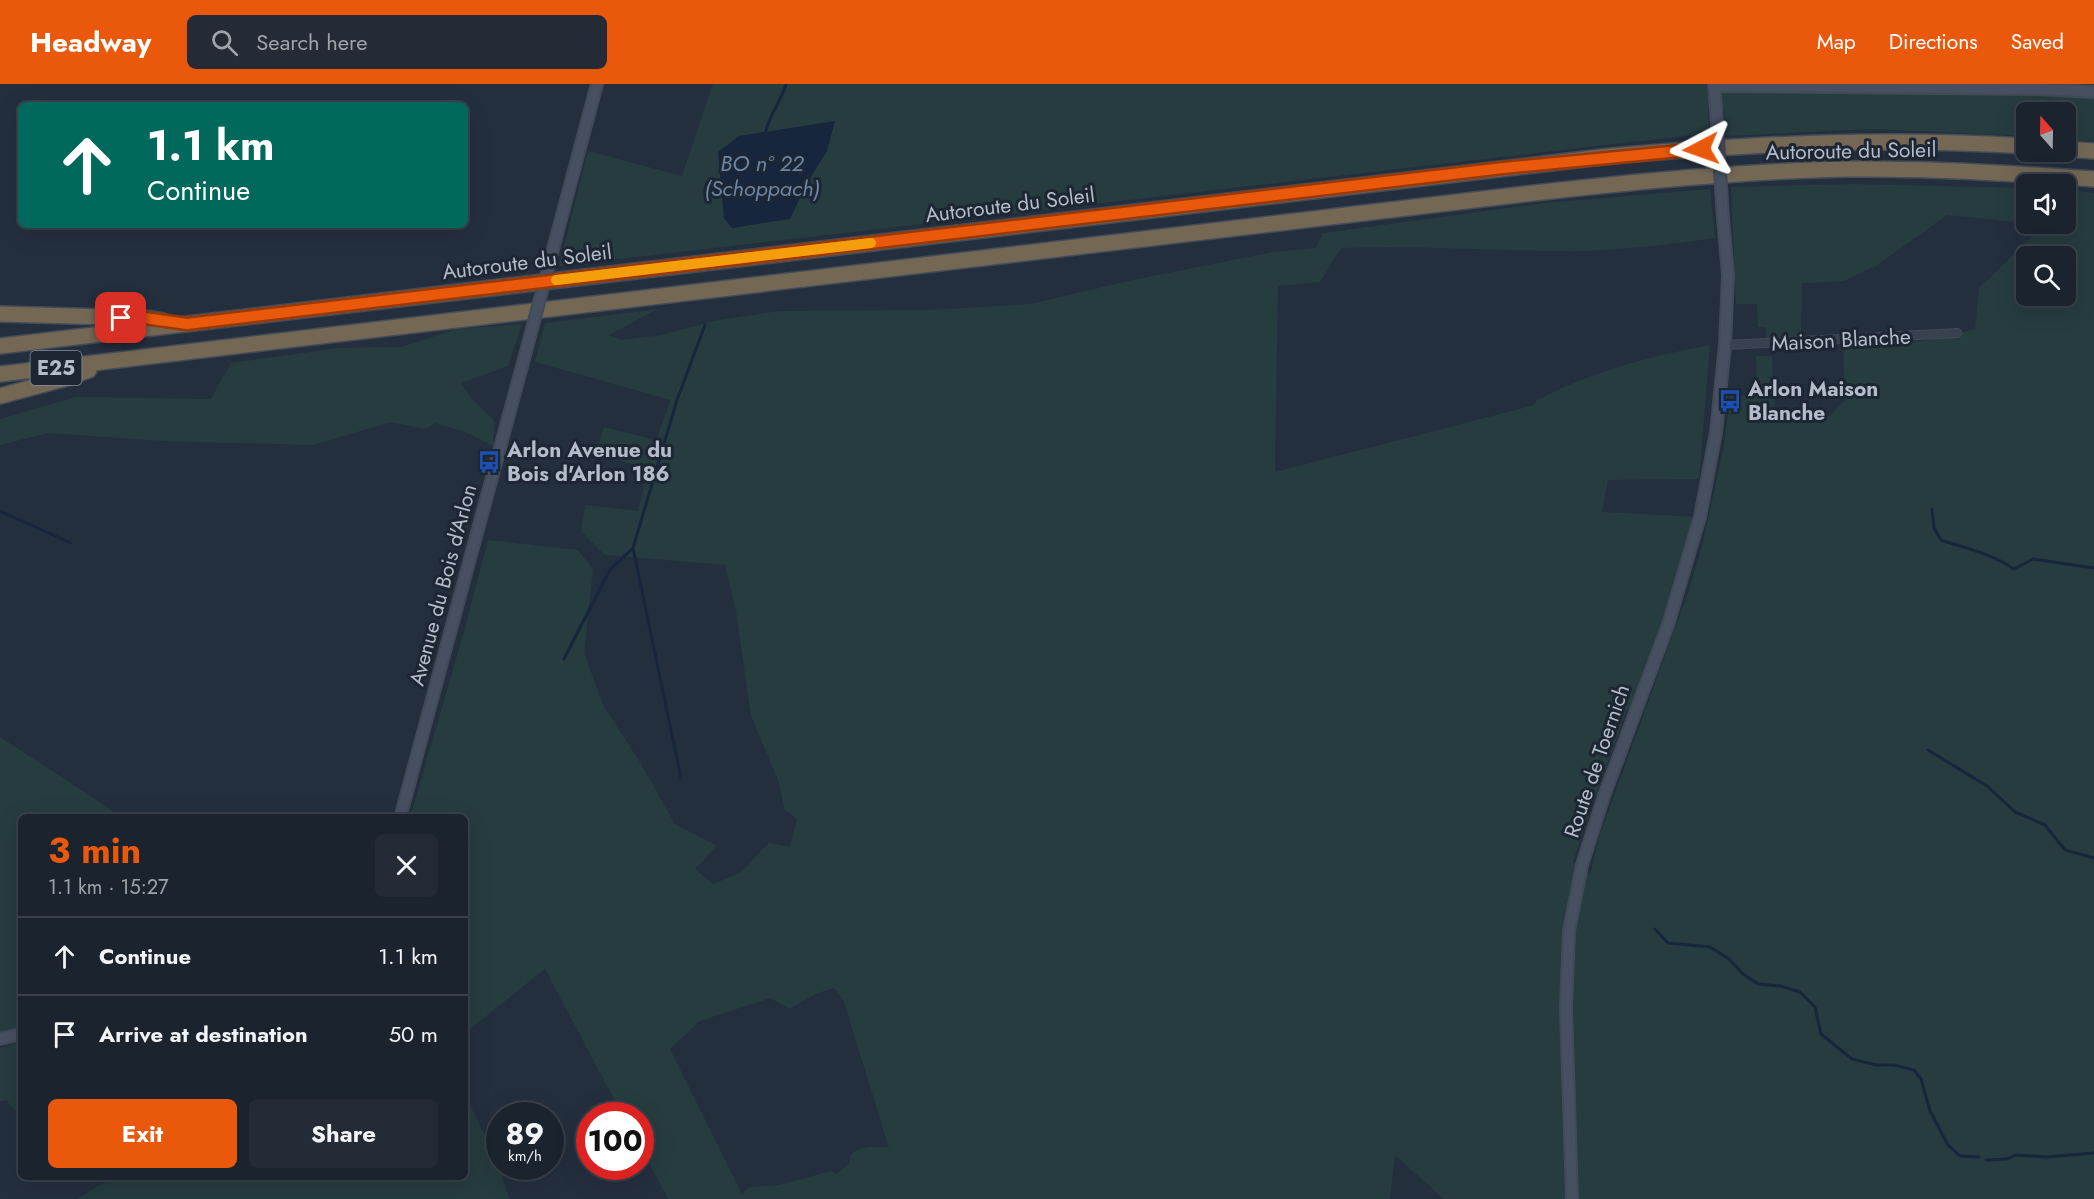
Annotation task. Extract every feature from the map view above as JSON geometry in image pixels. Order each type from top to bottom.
[{"type":"highway","name":"Autoroute du Soleil","points":[[0,346],[1602,157],[1848,141],[1933,141],[2016,145]]},
{"type":"highway","points":[[2076,150],[2094,151]]},
{"type":"highway","name":"Autoroute du Soleil","points":[[0,374],[1513,195],[1682,178],[1858,169],[2024,174],[2094,179]]},
{"type":"highway","points":[[0,314],[144,318],[187,324]]},
{"type":"highway","points":[[0,396],[67,378],[111,362]]},
{"type":"main road","name":"Avenue du Bois d'Arlon","points":[[401,814],[597,84]]},
{"type":"main road","points":[[1714,85],[2039,89],[2094,92]]},
{"type":"main road","name":"Route de Toernich","points":[[1572,1199],[1566,1008],[1569,931],[1576,888],[1604,796],[1668,625],[1700,517],[1716,432],[1725,345],[1728,275],[1714,85]]},
{"type":"main road","points":[[0,1039],[18,1035]]},
{"type":"street","name":"Maison Blanche","points":[[1725,345],[1957,333]]},
{"type":"green space","points":[[713,84],[2094,84],[2094,141],[2076,140],[2076,102],[2016,102],[2016,136],[1874,129],[1726,136],[1724,110],[1708,110],[1709,133],[559,266],[588,151],[682,176]]},
{"type":"green space","points":[[1852,184],[2016,188],[2016,222],[1947,215],[1876,266],[1844,281],[1802,283],[1801,338],[1767,339],[1766,327],[1758,327],[1757,304],[1736,304],[1731,187]]},
{"type":"green space","points":[[1710,189],[1715,238],[1645,247],[1574,251],[1341,248],[1320,282],[1278,286],[1275,472],[1535,405],[1536,401],[1557,390],[1599,373],[1642,360],[1710,345],[1699,479],[1608,480],[1602,512],[1700,517],[1635,711],[1627,709],[1573,861],[1590,875],[1600,834],[1689,590],[1702,546],[1724,446],[1730,396],[1757,395],[1756,356],[1772,356],[1775,419],[1830,416],[1845,400],[1843,345],[1922,341],[1975,329],[1979,288],[2016,252],[2016,306],[2076,306],[2076,246],[2022,246],[2035,234],[2076,234],[2076,190],[2094,193],[2094,1199],[1444,1199],[1395,1155],[1390,1199],[668,1199],[654,1173],[654,1102],[616,1102],[545,969],[468,1031],[468,814],[411,814],[488,540],[578,550],[593,569],[584,653],[604,707],[640,762],[675,824],[717,846],[695,869],[713,884],[740,873],[769,843],[790,847],[797,819],[785,810],[778,780],[751,716],[736,611],[725,565],[605,555],[581,531],[585,505],[638,511],[648,468],[596,454],[604,427],[656,440],[671,400],[535,362],[545,323],[658,309],[609,335],[621,340],[662,335],[713,321],[778,311],[931,310],[1030,304],[1133,280],[1273,252],[1316,248],[1323,233],[1545,203]],"holes":[[[834,988],[843,999],[889,1148],[860,1149],[851,1154],[849,1163],[836,1174],[831,1171],[779,1185],[749,1187],[742,1194],[670,1049],[700,1021],[770,998],[790,1009],[815,994]]]},
{"type":"green space","points":[[522,324],[508,366],[461,383],[474,401],[495,422],[493,446],[465,432],[435,423],[426,429],[391,422],[313,445],[163,441],[48,433],[0,445],[0,419],[76,397],[211,399],[231,363],[339,348],[401,347],[457,329]]},
{"type":"green space","points":[[0,737],[117,814],[18,814],[18,1028],[0,1033]]},
{"type":"green space","points":[[18,1043],[17,1113],[6,1100],[0,1102],[0,1048]]},
{"type":"green space","points":[[468,1101],[486,1137],[486,1180],[503,1180],[510,1199],[77,1199],[109,1180],[468,1180]]},
{"type":"water","name":"BO n° 22 (Schoppach)","points":[[835,121],[827,151],[807,183],[790,219],[732,228],[724,218],[718,152],[739,136]]},
{"type":"waterway","points":[[765,135],[786,84]]},
{"type":"waterway","points":[[564,659],[609,571],[633,548],[677,400],[705,325]]},
{"type":"waterway","points":[[1932,509],[1934,528],[1941,540],[1987,555],[2014,569],[2033,559],[2094,568]]},
{"type":"waterway","points":[[0,511],[71,543]]},
{"type":"waterway","points":[[633,548],[681,778]]},
{"type":"waterway","points":[[1928,750],[1987,786],[2015,812],[2045,825],[2065,850],[2094,858]]},
{"type":"waterway","points":[[1655,929],[1668,943],[1710,947],[1729,959],[1743,974],[1758,984],[1780,986],[1800,992],[1815,1007],[1821,1034],[1852,1059],[1914,1070],[1921,1079],[1930,1111],[1948,1145],[1960,1156],[1979,1157]]},
{"type":"waterway","points":[[1986,1160],[2007,1159],[2016,1155],[2047,1157],[2094,1153]]},
{"type":"slow traffic","points":[[556,280],[871,243]]},
{"type":"place","name":"Arlon Maison Blanche","points":[[1730,401]]},
{"type":"place","name":"Arlon Avenue du Bois d'Arlon 186","points":[[489,462]]},
{"type":"route","points":[[121,318],[144,318],[187,324],[1503,168],[1701,149]]}]
